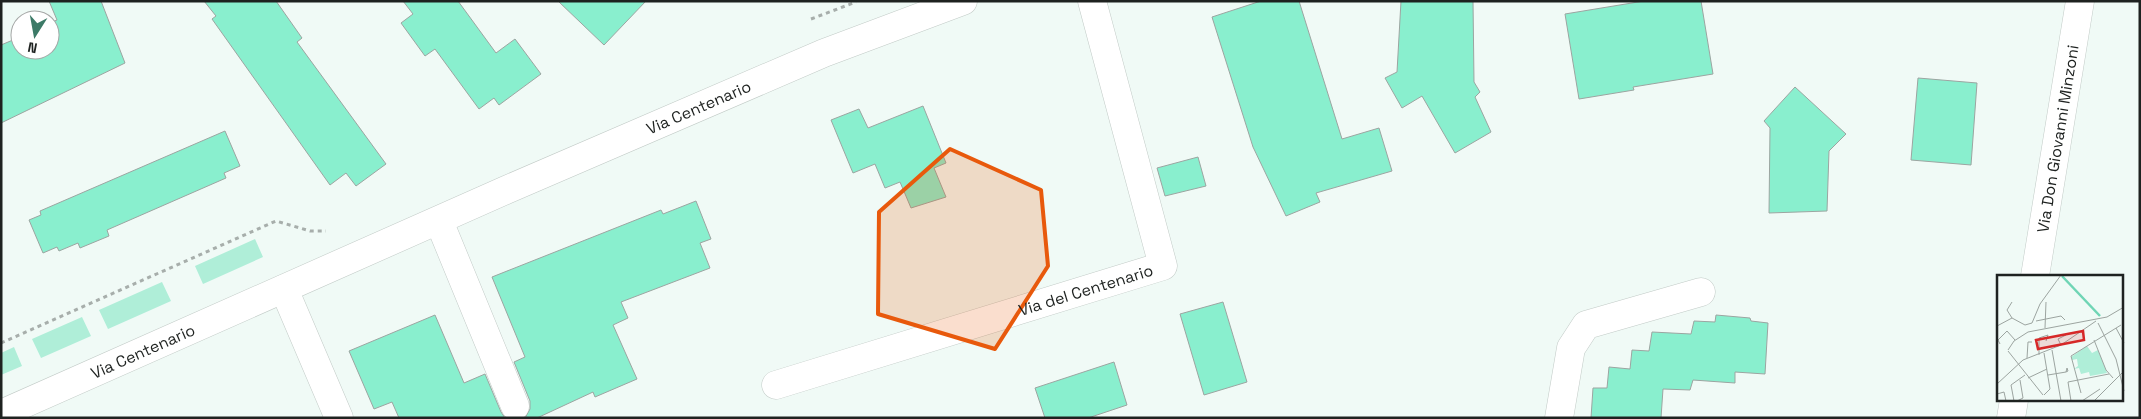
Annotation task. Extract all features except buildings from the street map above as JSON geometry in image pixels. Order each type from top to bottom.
[{"type":"street","name":"Via Centenario","points":[[1,414],[506,190],[824,53],[963,1]]},
{"type":"street","name":"Via del Centenario","points":[[776,385],[1163,266],[1092,1]]},
{"type":"street","name":"Via Don Giovanni Minzoni","points":[[2034,275],[2080,1]]},
{"type":"street","points":[[439,221],[515,406]]},
{"type":"street","points":[[284,289],[339,418]]},
{"type":"street","points":[[1559,418],[1571,348],[1586,325],[1701,292]]},
{"type":"street","points":[[2011,418],[2014,402]]},
{"type":"path","points":[[805,22],[859,1]]},
{"type":"path","points":[[1,343],[276,221],[310,231],[330,231]]},
{"type":"highlighted area","points":[[950,149],[1041,190],[1048,266],[995,349],[878,314],[879,212]]},
{"type":"green space","points":[[255,239],[263,257],[203,284],[195,266]]},
{"type":"green space","points":[[162,282],[171,301],[108,329],[99,310]]},
{"type":"green space","points":[[82,317],[91,336],[41,358],[32,339]]},
{"type":"green space","points":[[14,347],[22,366],[1,375],[1,353]]}]
